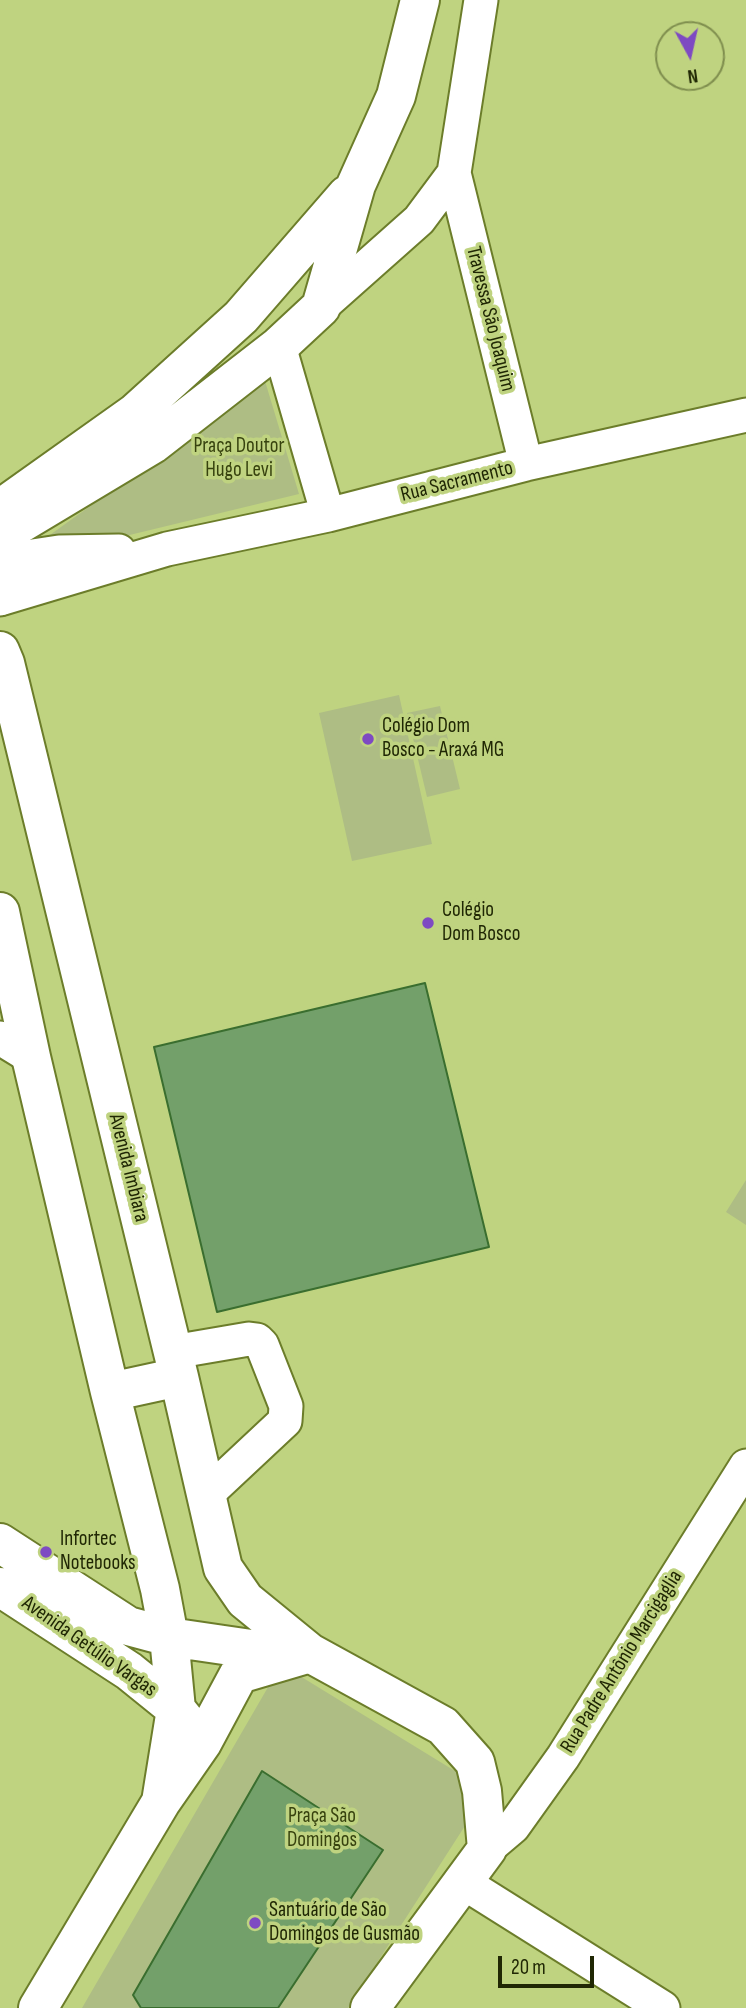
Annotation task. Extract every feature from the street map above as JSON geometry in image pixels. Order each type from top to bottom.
[{"type":"main road","points":[[0,597],[11,573],[5,529],[144,429],[279,346],[321,307],[356,185],[396,96],[420,0]]},
{"type":"main road","points":[[144,429],[356,185]]},
{"type":"main road","name":"Avenida Imbiara","points":[[0,651],[176,1364],[223,1568],[245,1600],[310,1653]]},
{"type":"main road","points":[[0,912],[16,1047],[110,1392],[160,1589],[169,1637],[176,1709],[161,1802]]},
{"type":"main road","points":[[110,1392],[176,1364]]},
{"type":"main road","name":"Avenida Getúlio Vargas","points":[[0,1543],[128,1626],[169,1637],[251,1649],[310,1653]]},
{"type":"main road","name":"Avenida Getúlio Vargas","points":[[0,1587],[129,1671],[176,1709],[202,1742]]},
{"type":"main road","points":[[38,2008],[161,1802],[202,1742],[239,1674],[310,1653],[443,1727],[475,1762],[482,1791],[487,1849],[370,2008]]},
{"type":"street","points":[[321,307],[419,220],[454,173],[481,0]]},
{"type":"street","name":"Travessa São Joaquim","points":[[454,173],[526,464]]},
{"type":"street","points":[[279,346],[328,515]]},
{"type":"street","name":"Rua Sacramento","points":[[167,549],[328,515],[526,464],[746,415]]},
{"type":"street","points":[[5,529],[59,552],[167,549]]},
{"type":"street","points":[[0,597],[167,549]]},
{"type":"street","points":[[176,1364],[249,1339],[257,1340],[262,1345],[286,1406],[285,1421],[206,1494]]},
{"type":"street","name":"Rua Padre Antônio Marcigaglia","points":[[487,1849],[513,1826],[563,1756],[746,1466]]},
{"type":"street","points":[[461,1881],[663,2008]]},
{"type":"green space","name":"Praça Doutor Hugo Levi","points":[[265,381],[299,494],[113,539],[47,537]]},
{"type":"green space","points":[[399,695],[432,844],[352,861],[319,713]]},
{"type":"green space","points":[[440,706],[460,789],[427,797],[407,713]]},
{"type":"green space","points":[[746,1180],[746,1225],[726,1212]]},
{"type":"green space","name":"Praça São Domingos","points":[[295,1673],[455,1771],[472,1794],[470,1818],[348,2008],[82,2008],[271,1682]]},
{"type":"building","points":[[425,983],[489,1247],[217,1312],[154,1047]]},
{"type":"building","name":"Santuário de São Domingos de Gusmão","points":[[262,1771],[383,1850],[278,2008],[141,2008],[133,1995]]},
{"type":"place","name":"Colégio Dom Bosco - Araxá MG","points":[[368,739]]},
{"type":"place","name":"Colégio Dom Bosco","points":[[428,923]]},
{"type":"place","name":"Infortec Notebooks","points":[[46,1552]]},
{"type":"place","name":"Santuário de São Domingos de Gusmão","points":[[255,1923]]}]
